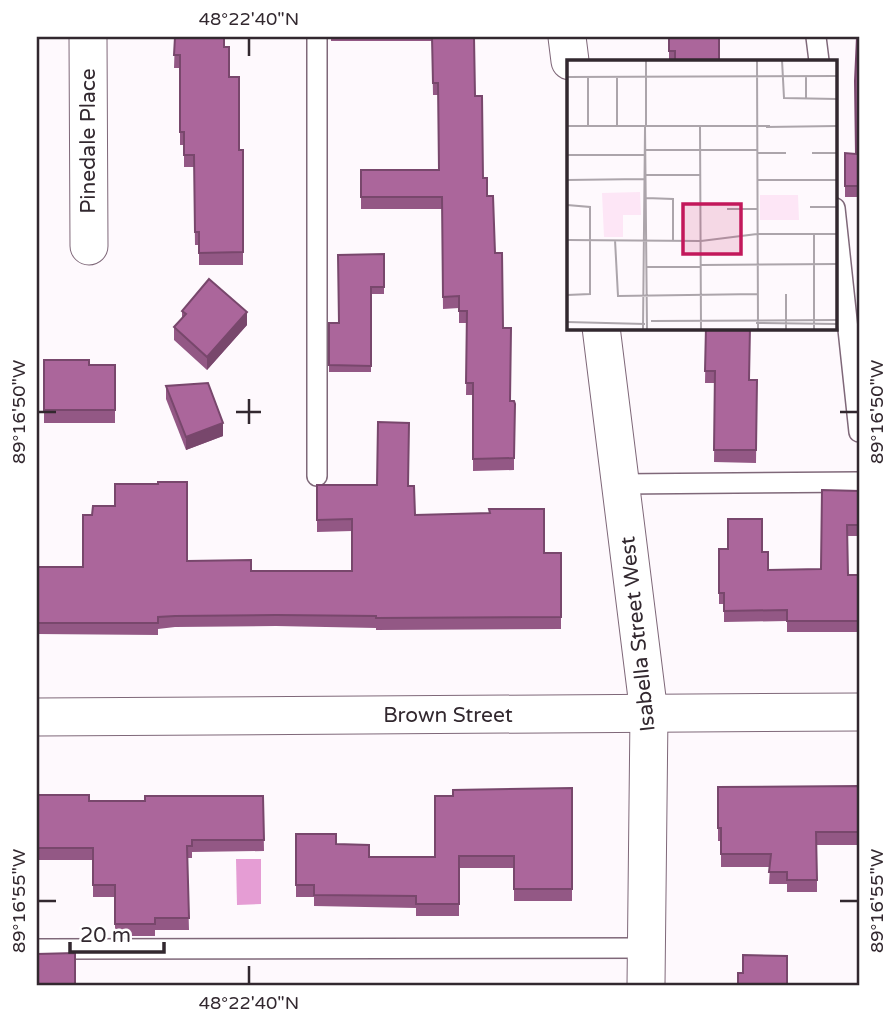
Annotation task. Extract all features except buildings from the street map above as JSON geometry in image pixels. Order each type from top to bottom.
[{"type":"street","name":"Pinedale Place","points":[[88,37],[89,246]]},
{"type":"street","points":[[567,37],[570,60]]},
{"type":"street","name":"Isabella Street West","points":[[601,329],[649,714],[646,985]]},
{"type":"street","name":"Brown Street","points":[[37,717],[859,712]]},
{"type":"lane","points":[[317,37],[317,475]]},
{"type":"lane","points":[[816,37],[819,60]]},
{"type":"lane","points":[[836,217],[859,432]]},
{"type":"lane","points":[[621,484],[859,482]]},
{"type":"lane","points":[[37,949],[647,948]]},
{"type":"shaded area","points":[[236,859],[261,859],[261,904],[237,905]]}]
